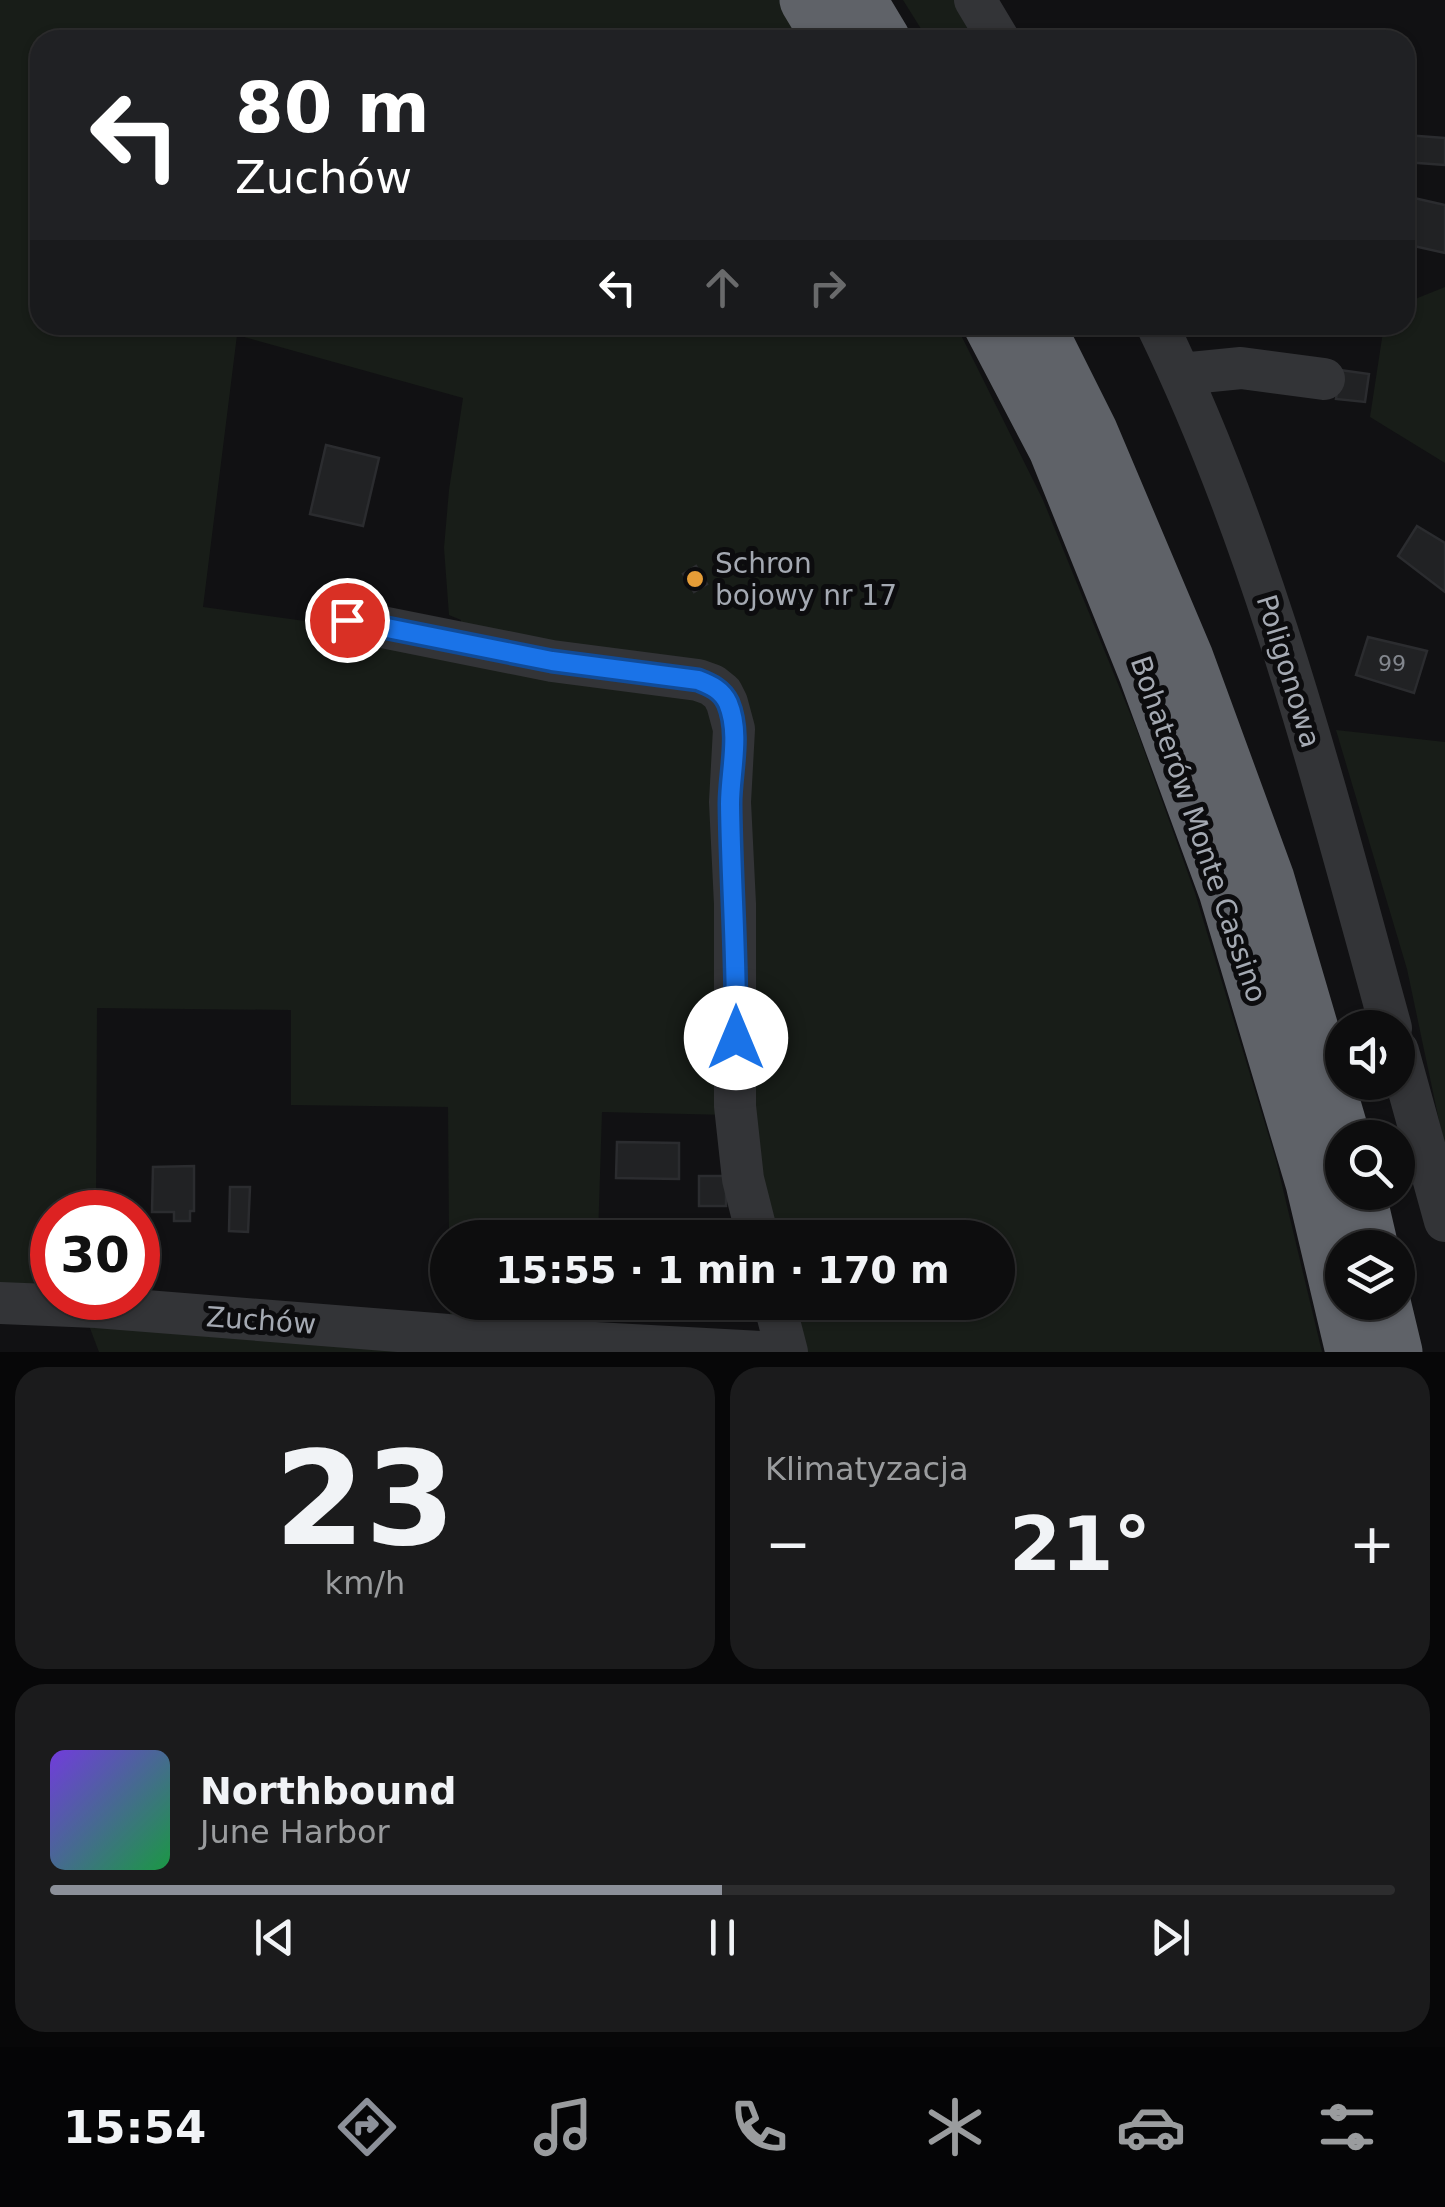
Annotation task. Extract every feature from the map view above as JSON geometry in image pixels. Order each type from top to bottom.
[{"type":"highway","points":[[807,0],[824,30]]},
{"type":"highway","points":[[859,0],[876,30]]},
{"type":"highway","name":"Bohaterów Monte Cassino","points":[[996,335],[1056,449],[1146,673],[1226,891],[1313,1183],[1353,1352]]},
{"type":"highway","name":"Bohaterów Monte Cassino","points":[[1042,335],[1090,431],[1192,677],[1267,879],[1337,1120]]},
{"type":"highway","points":[[1388,1320],[1395,1352]]},
{"type":"street","points":[[975,0],[993,30]]},
{"type":"street","name":"Poligonowa","points":[[1162,335],[1222,470],[1267,597],[1386,1010]]},
{"type":"street","points":[[1180,374],[1241,368],[1324,380]]},
{"type":"street","points":[[347,620],[552,661],[698,680],[722,694],[734,728],[730,802],[735,904],[735,1106],[743,1179],[753,1220]]},
{"type":"street","points":[[1412,1100],[1444,1216]]},
{"type":"street","name":"Zuchów","points":[[0,1303],[448,1335],[761,1352]]},
{"type":"street","points":[[779,1320],[787,1352]]},
{"type":"shaded area","points":[[0,0],[780,0],[798,30],[30,30],[30,335],[237,335],[203,607],[305,621],[622,678],[701,687],[722,708],[725,723],[723,803],[730,957],[729,1115],[602,1112],[599,1220],[449,1220],[448,1107],[291,1105],[291,1010],[97,1008],[96,1190],[30,1190],[30,1297],[0,1296]]},
{"type":"shaded area","points":[[903,0],[964,0],[981,30],[922,30]]},
{"type":"shaded area","points":[[1445,287],[1445,463],[1370,417],[1382,335],[1415,335],[1415,299]]},
{"type":"shaded area","points":[[237,335],[961,335],[1043,500],[1136,728],[1195,893],[1276,1160],[1322,1352],[797,1352],[789,1320],[1015,1320],[1015,1220],[760,1220],[749,1179],[742,1120],[743,1007],[735,802],[738,722],[729,694],[704,675],[554,656],[459,635],[461,620],[449,615],[444,548],[463,398]]},
{"type":"shaded area","points":[[1336,730],[1445,742],[1445,1149],[1407,969]]},
{"type":"shaded area","points":[[87,1320],[160,1320],[657,1352],[99,1352]]},
{"type":"shaded area","points":[[450,1320],[596,1320],[596,1333],[450,1326]]},
{"type":"building","points":[[1415,136],[1445,138],[1445,165],[1415,163]]},
{"type":"building","points":[[1415,198],[1445,205],[1445,253],[1415,246]]},
{"type":"building","points":[[1340,370],[1369,374],[1365,402],[1336,399]]},
{"type":"building","points":[[326,445],[379,458],[363,526],[310,514]]},
{"type":"building","points":[[1417,526],[1445,543],[1445,592],[1398,556]]},
{"type":"building","name":"Schron bojowy nr 17","points":[[696,566],[707,584],[694,592],[683,574]]},
{"type":"building","points":[[1368,637],[1427,651],[1414,693],[1356,675]]},
{"type":"building","points":[[617,1142],[679,1143],[679,1179],[616,1178]]},
{"type":"building","points":[[194,1166],[194,1211],[190,1211],[190,1221],[174,1221],[174,1212],[160,1212],[160,1190],[152,1190],[153,1167]]},
{"type":"building","points":[[699,1176],[726,1176],[726,1206],[699,1206]]},
{"type":"building","points":[[230,1187],[250,1187],[248,1232],[229,1231]]},
{"type":"place","name":"Schron bojowy nr 17","points":[[695,579]]},
{"type":"route","points":[[347,620],[552,661],[698,680],[722,694],[734,728],[730,802],[736,1038]]}]
